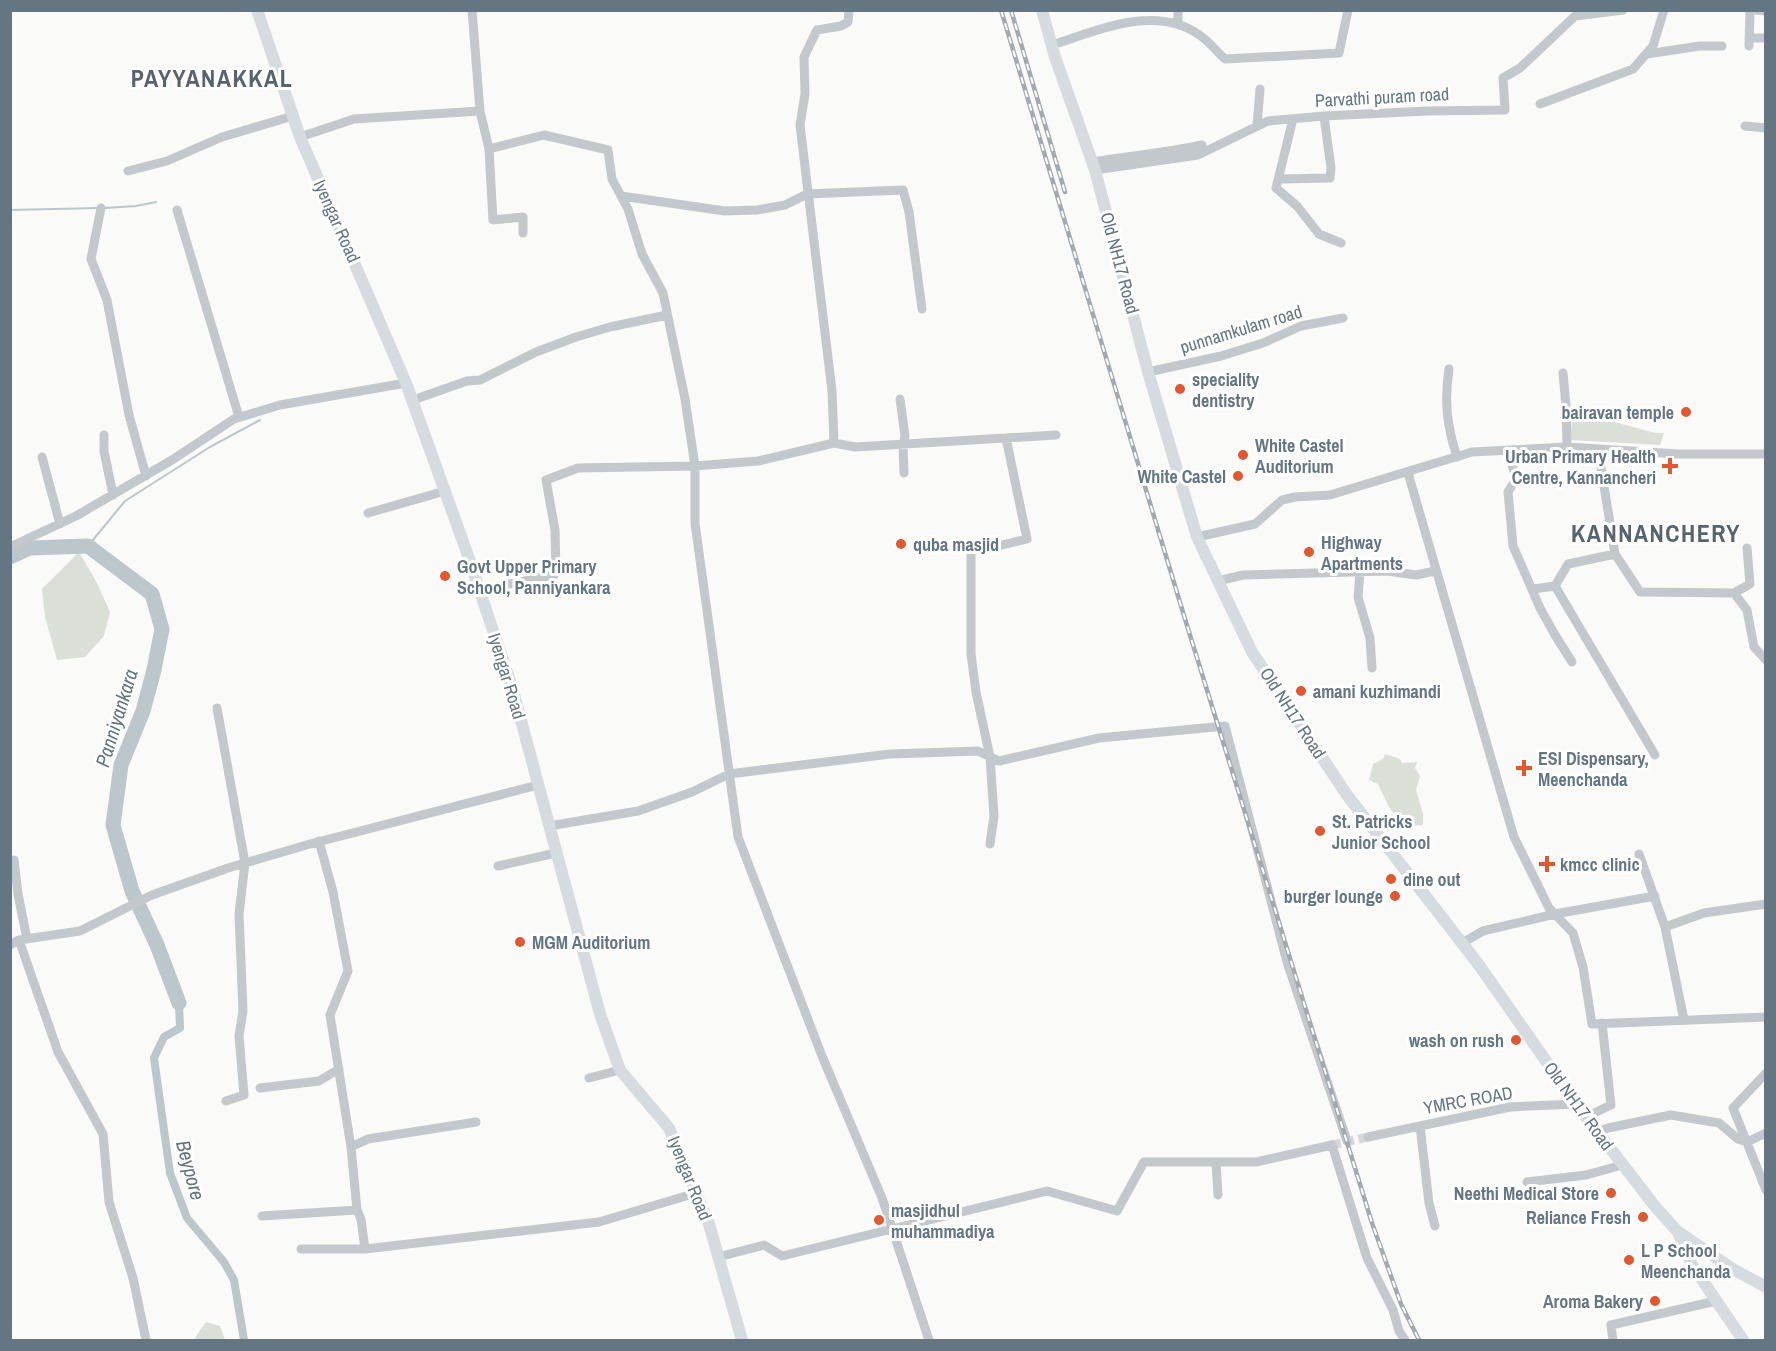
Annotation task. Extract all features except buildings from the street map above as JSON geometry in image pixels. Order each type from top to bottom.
[{"type":"main road","name":"Iyengar Road","points":[[257,10],[300,137],[406,383],[480,590],[512,687],[600,1014],[620,1070],[669,1128],[709,1224],[742,1341]]},
{"type":"main road","name":"Old NH17 Road","points":[[1042,10],[1094,166],[1149,372],[1197,537],[1252,652],[1347,795],[1495,986],[1576,1104],[1622,1165],[1677,1231],[1731,1268],[1766,1287]]},
{"type":"main road","points":[[1677,1231],[1692,1265],[1743,1341]]},
{"type":"street","points":[[472,10],[480,111],[489,149],[493,220],[523,217],[524,233]]},
{"type":"street","points":[[834,443],[832,391],[800,125],[805,94],[804,57],[817,30],[841,26],[848,22],[849,10]]},
{"type":"street","points":[[1178,10],[1178,24]]},
{"type":"street","points":[[1052,45],[1117,24],[1156,15],[1200,34],[1225,59],[1339,53],[1348,10]]},
{"type":"street","name":"Parvathi puram road","points":[[1094,166],[1198,155],[1268,122],[1324,116],[1505,110],[1503,78],[1520,68],[1575,16],[1623,10]]},
{"type":"street","points":[[1540,104],[1633,69],[1653,46],[1664,10]]},
{"type":"street","points":[[1750,10],[1749,42],[1766,38]]},
{"type":"street","points":[[1755,10],[1766,11]]},
{"type":"street","points":[[1647,54],[1700,46],[1722,46]]},
{"type":"street","points":[[1257,126],[1260,89]]},
{"type":"street","points":[[300,137],[354,119],[480,111]]},
{"type":"street","points":[[128,171],[167,161],[222,137],[293,116]]},
{"type":"street","points":[[1279,179],[1330,178],[1331,168],[1324,116]]},
{"type":"street","points":[[1293,119],[1276,188],[1297,206],[1319,234],[1341,243]]},
{"type":"street","points":[[1745,126],[1766,128]]},
{"type":"street","points":[[489,149],[544,135],[608,150],[612,179],[628,209],[642,254],[663,293],[685,399],[695,466],[695,523],[738,837],[822,1056],[882,1198],[929,1341]]},
{"type":"street","points":[[1094,166],[1130,155],[1157,154],[1202,145]]},
{"type":"street","points":[[621,196],[725,211],[758,210],[785,205],[807,194],[903,190],[909,212],[922,309]]},
{"type":"street","points":[[100,208],[91,259],[107,300],[129,415],[146,476]]},
{"type":"street","points":[[177,210],[239,417]]},
{"type":"street","points":[[412,400],[467,381],[480,380],[536,352],[576,337],[667,315]]},
{"type":"street","name":"punnamkulam road","points":[[1149,372],[1221,356],[1263,343],[1301,326],[1343,318]]},
{"type":"street","points":[[1449,369],[1445,396],[1451,438],[1457,457]]},
{"type":"street","points":[[1563,373],[1567,447]]},
{"type":"street","points":[[10,547],[60,524],[113,495],[239,417],[280,405],[406,383]]},
{"type":"street","points":[[900,399],[905,436],[904,473]]},
{"type":"street","points":[[104,435],[104,451],[113,495]]},
{"type":"street","points":[[480,590],[556,572],[555,530],[546,480],[578,468],[695,466],[758,461],[834,443],[855,447],[1056,435]]},
{"type":"street","points":[[990,844],[994,816],[990,757],[976,692],[971,654],[971,549],[1027,539],[1006,438]]},
{"type":"street","points":[[1197,537],[1255,524],[1282,500],[1330,495],[1472,452],[1567,447],[1678,454],[1766,454]]},
{"type":"street","points":[[1598,449],[1615,554],[1640,592],[1734,593],[1750,584],[1748,548]]},
{"type":"street","points":[[1508,450],[1516,479],[1508,492],[1513,546],[1555,635],[1572,662]]},
{"type":"street","points":[[42,457],[60,524]]},
{"type":"street","points":[[1408,473],[1514,837],[1550,908],[1573,933],[1583,967],[1592,1024],[1766,1017]]},
{"type":"street","points":[[368,513],[445,491]]},
{"type":"street","points":[[1555,586],[1568,564],[1615,554]]},
{"type":"street","points":[[1218,581],[1243,575],[1387,571],[1416,575],[1435,571]]},
{"type":"street","points":[[1360,573],[1358,597],[1370,638],[1372,669]]},
{"type":"street","points":[[1533,589],[1555,586]]},
{"type":"street","points":[[1555,586],[1655,755]]},
{"type":"street","points":[[1734,593],[1747,610],[1754,647],[1766,660]]},
{"type":"street","points":[[218,708],[245,863],[239,914],[243,1011],[238,1036],[244,1095],[226,1101]]},
{"type":"street","points":[[549,826],[638,811],[692,792],[729,774],[890,754],[978,751],[999,761],[1099,738],[1225,726],[1287,962],[1347,1141]]},
{"type":"street","points":[[10,945],[23,939],[80,931],[152,895],[245,863],[538,785]]},
{"type":"street","points":[[319,842],[333,892],[348,971],[330,1015],[351,1147],[357,1210],[361,1219],[365,1249]]},
{"type":"street","points":[[498,867],[556,853]]},
{"type":"street","points":[[1639,854],[1665,927],[1684,1020]]},
{"type":"street","points":[[15,860],[23,939],[58,1052],[103,1134],[109,1202],[133,1278],[147,1341]]},
{"type":"street","points":[[1462,943],[1483,931],[1555,914],[1655,896]]},
{"type":"street","points":[[1665,927],[1704,913],[1766,904]]},
{"type":"street","points":[[1586,1117],[1611,1105],[1602,1023]]},
{"type":"street","points":[[260,1088],[319,1081],[339,1069]]},
{"type":"street","points":[[589,1078],[620,1070]]},
{"type":"street","points":[[1766,1073],[1733,1108],[1766,1190]]},
{"type":"street","name":"YMRC ROAD","points":[[1368,1137],[1510,1107],[1576,1104]]},
{"type":"street","points":[[1597,1132],[1671,1115],[1719,1123],[1738,1139],[1747,1142],[1766,1133]]},
{"type":"street","points":[[351,1147],[368,1139],[476,1122]]},
{"type":"street","points":[[1420,1126],[1429,1203],[1435,1226]]},
{"type":"street","points":[[718,1257],[764,1245],[782,1256],[1047,1191],[1117,1212],[1144,1162],[1256,1162],[1332,1145],[1367,1258],[1393,1310],[1399,1331],[1405,1341]]},
{"type":"street","points":[[1216,1162],[1218,1195]]},
{"type":"street","points":[[1527,1182],[1586,1175],[1622,1165]]},
{"type":"street","points":[[301,1249],[365,1249],[599,1222],[696,1193]]},
{"type":"street","points":[[262,1216],[357,1210]]},
{"type":"street","points":[[1613,1341],[1611,1325],[1716,1301]]},
{"type":"shaded area","points":[[1607,420],[1655,433],[1664,433],[1660,445],[1570,440],[1572,422]]},
{"type":"shaded area","points":[[79,552],[110,612],[104,636],[85,657],[57,660],[45,617],[42,589]]},
{"type":"shaded area","points":[[1385,754],[1400,759],[1402,763],[1417,762],[1415,768],[1420,776],[1416,790],[1423,814],[1423,825],[1412,826],[1410,821],[1406,820],[1402,824],[1389,807],[1378,784],[1369,780],[1373,764],[1383,759]]},
{"type":"shaded area","points":[[206,1322],[220,1326],[225,1340],[195,1340]]},
{"type":"waterway","points":[[105,208],[156,202]]},
{"type":"waterway","points":[[10,210],[99,208]]},
{"type":"waterway","points":[[88,546],[125,501],[210,447],[260,420]]},
{"type":"waterway","name":"Panniyankara","points":[[10,557],[30,548],[88,546],[152,594],[162,629],[143,711],[121,765],[113,825],[132,891],[157,945],[179,1003]]},
{"type":"waterway","name":"Beypore","points":[[179,1003],[180,1028],[164,1037],[154,1058],[170,1173],[187,1218],[224,1262],[234,1280],[244,1340]]},
{"type":"tunnel","points":[[1332,1145],[1368,1137]]},
{"type":"railway","points":[[1001,10],[1185,619],[1372,1223],[1401,1304],[1419,1340]]},
{"type":"railway","points":[[1011,10],[1065,192]]},
{"type":"place","name":"speciality dentistry","points":[[1180,389]]},
{"type":"place","name":"bairavan temple","points":[[1686,412]]},
{"type":"place","name":"White Castel Auditorium","points":[[1243,455]]},
{"type":"place","name":"Urban Primary Health Centre, Kannancheri","points":[[1670,466]]},
{"type":"place","name":"White Castel","points":[[1238,476]]},
{"type":"place","name":"quba masjid","points":[[901,544]]},
{"type":"place","name":"Highway Apartments","points":[[1309,552]]},
{"type":"place","name":"Govt Upper Primary School, Panniyankara","points":[[445,576]]},
{"type":"place","name":"amani kuzhimandi","points":[[1301,691]]},
{"type":"place","name":"ESI Dispensary, Meenchanda","points":[[1524,768]]},
{"type":"place","name":"St. Patricks Junior School","points":[[1320,831]]},
{"type":"place","name":"kmcc clinic","points":[[1547,864]]},
{"type":"place","name":"dine out","points":[[1391,879]]},
{"type":"place","name":"burger lounge","points":[[1395,896]]},
{"type":"place","name":"MGM Auditorium","points":[[520,942]]},
{"type":"place","name":"wash on rush","points":[[1516,1040]]},
{"type":"place","name":"Neethi Medical Store","points":[[1611,1193]]},
{"type":"place","name":"Reliance Fresh","points":[[1643,1217]]},
{"type":"place","name":"masjidhul muhammadiya","points":[[879,1220]]},
{"type":"place","name":"L P School Meenchanda","points":[[1629,1260]]},
{"type":"place","name":"Aroma Bakery","points":[[1655,1301]]},
{"type":"district","name":"PAYYANAKKAL","points":[[212,78]]},
{"type":"district","name":"KANNANCHERY","points":[[1656,533]]}]
